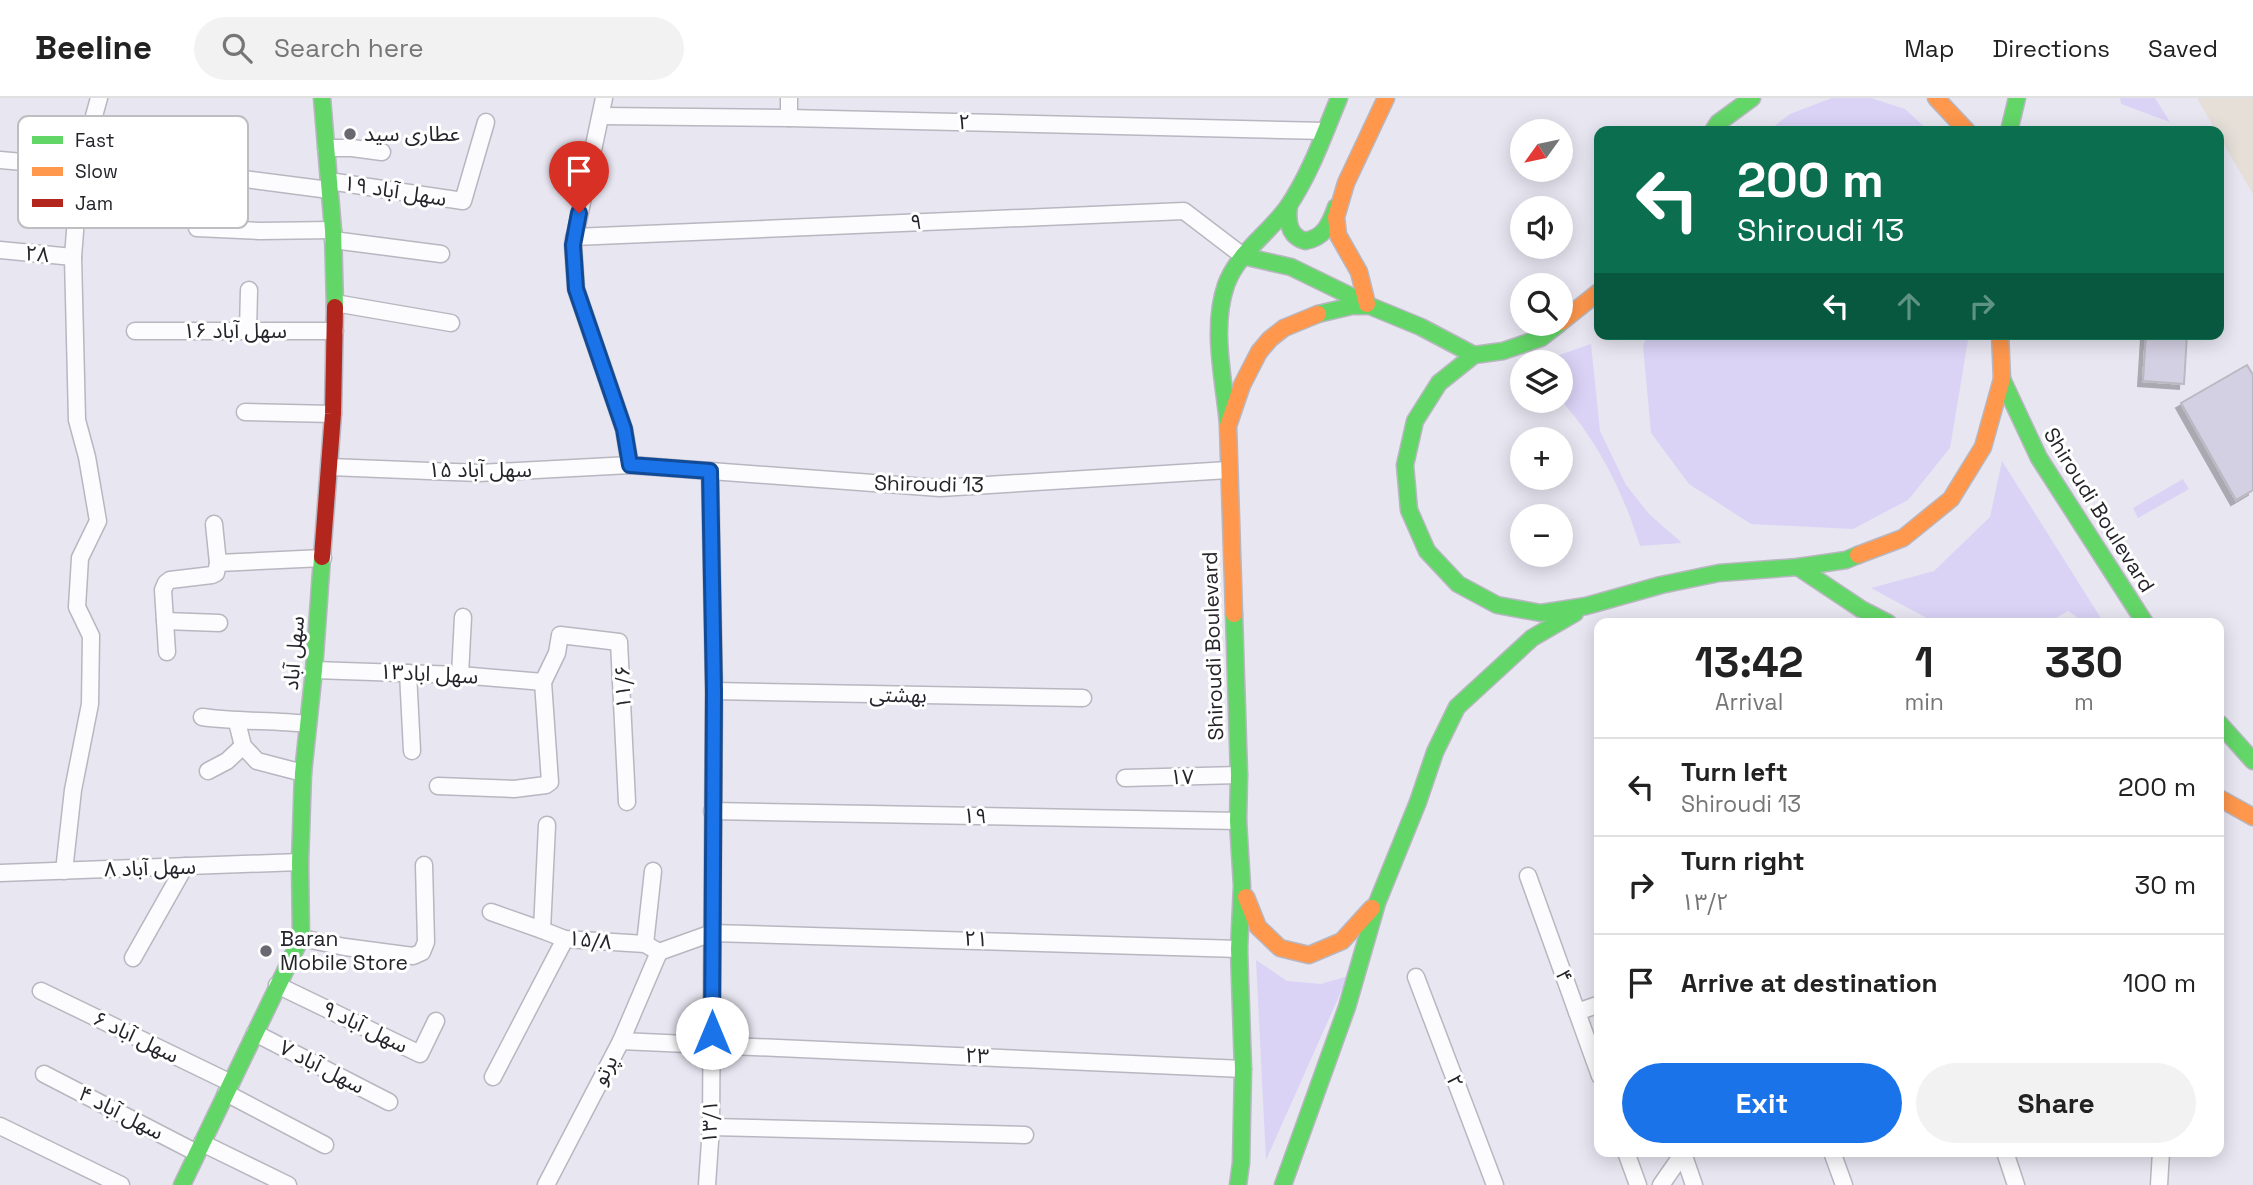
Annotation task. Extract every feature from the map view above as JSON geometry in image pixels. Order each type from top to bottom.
[{"type":"main road","name":"سهل آباد","points":[[182,1185],[301,938],[303,773],[314,670],[333,414],[333,235],[322,98]]},
{"type":"main road","points":[[1339,98],[1289,205],[1286,220],[1289,231],[1297,239],[1307,240],[1318,236],[1328,227],[1386,98]]},
{"type":"main road","points":[[1716,126],[1752,98]]},
{"type":"main road","points":[[1936,98],[1963,126]]},
{"type":"main road","points":[[2010,126],[2017,98]]},
{"type":"main road","points":[[1338,200],[1335,227],[1340,243],[1356,265],[1364,284],[1367,304]]},
{"type":"main road","points":[[1228,426],[1219,316],[1226,284],[1243,256],[1289,205]]},
{"type":"main road","points":[[1243,256],[1291,267],[1407,320],[1474,355]]},
{"type":"main road","name":"Shiroudi Boulevard","points":[[1573,313],[1594,296]]},
{"type":"main road","name":"Shiroudi Boulevard","points":[[1238,1185],[1243,1069],[1239,948],[1242,886],[1228,426],[1255,355],[1270,338],[1293,324],[1318,314],[1367,304]]},
{"type":"main road","name":"Shiroudi Boulevard","points":[[1544,336],[1503,351],[1474,355],[1439,383],[1415,421],[1405,465],[1409,510],[1427,551],[1458,584],[1497,606],[1541,613],[1586,606],[1661,585],[1719,573],[1846,560],[1903,538],[1951,499],[1983,446],[2002,379],[2000,340]]},
{"type":"main road","name":"Shiroudi Boulevard","points":[[2002,379],[2039,458],[2142,618]]},
{"type":"main road","points":[[1798,567],[1878,618]]},
{"type":"main road","name":"Shiroudi Boulevard","points":[[1283,1185],[1347,1007],[1377,903],[1435,752],[1457,707],[1532,638],[1586,606]]},
{"type":"main road","points":[[2224,729],[2253,761]]},
{"type":"main road","points":[[2224,744],[2253,761]]},
{"type":"main road","points":[[2224,801],[2253,817]]},
{"type":"main road","points":[[1242,886],[1258,927],[1280,948],[1309,955],[1342,941],[1377,903]]},
{"type":"street","points":[[94,116],[99,98]]},
{"type":"street","points":[[604,98],[574,237],[576,289],[624,429],[630,465]]},
{"type":"street","points":[[789,98],[789,118]]},
{"type":"street","name":"۲","points":[[602,116],[1325,131]]},
{"type":"street","name":"سهل آباد ۱۹","points":[[329,186],[463,201],[486,122]]},
{"type":"street","points":[[326,148],[382,152]]},
{"type":"street","points":[[0,160],[18,162]]},
{"type":"street","points":[[248,178],[329,186]]},
{"type":"street","name":"۹","points":[[574,237],[1184,211],[1243,256]]},
{"type":"street","points":[[64,871],[74,790],[90,704],[92,636],[77,607],[80,558],[99,521],[77,420],[73,257],[75,228]]},
{"type":"street","points":[[197,228],[333,235],[442,254]]},
{"type":"street","name":"۲۸","points":[[0,250],[73,257]]},
{"type":"street","points":[[248,331],[249,290]]},
{"type":"street","points":[[335,303],[451,323]]},
{"type":"street","name":"سهل آباد ۱۶","points":[[135,331],[335,331]]},
{"type":"street","points":[[245,412],[333,414]]},
{"type":"street","name":"سهل آباد ۱۵","points":[[330,467],[480,473],[630,465]]},
{"type":"street","name":"Shiroudi 13","points":[[630,465],[940,488],[1228,470]]},
{"type":"street","name":"۱۳/۱","points":[[707,1185],[711,1127],[714,691],[710,471]]},
{"type":"street","points":[[167,652],[163,590],[170,580],[216,573],[218,563],[214,524]]},
{"type":"street","points":[[218,563],[323,558]]},
{"type":"street","points":[[460,675],[463,617]]},
{"type":"street","points":[[165,621],[219,623]]},
{"type":"street","name":"۱۱/۶","points":[[543,682],[557,653],[560,635],[620,642],[627,802]]},
{"type":"street","name":"سهل اباد۱۳","points":[[314,670],[460,675],[543,682]]},
{"type":"street","points":[[408,673],[412,751]]},
{"type":"street","points":[[438,786],[514,789],[551,782],[543,682]]},
{"type":"street","name":"بهشتی","points":[[714,691],[1083,698]]},
{"type":"street","points":[[202,717],[237,722],[272,720],[308,724]]},
{"type":"street","points":[[237,722],[243,746],[257,761],[303,773]]},
{"type":"street","points":[[208,771],[227,761],[243,746]]},
{"type":"street","name":"۱۷","points":[[1125,778],[1239,775]]},
{"type":"street","name":"۱۹","points":[[712,811],[1238,821]]},
{"type":"street","name":"۱۵/۸","points":[[547,825],[542,930],[565,939],[652,948]]},
{"type":"street","name":"سهل آباد ۸","points":[[0,873],[300,862]]},
{"type":"street","points":[[301,938],[413,956],[422,952],[426,942],[424,864]]},
{"type":"street","points":[[134,958],[185,866]]},
{"type":"street","name":"پرتو","points":[[546,1185],[621,1041],[652,948],[653,871]]},
{"type":"street","name":"۴","points":[[1528,876],[1594,1059]]},
{"type":"street","points":[[491,912],[542,930]]},
{"type":"street","points":[[652,948],[712,933]]},
{"type":"street","name":"۲۱","points":[[712,933],[1239,948]]},
{"type":"street","points":[[493,1077],[565,939]]},
{"type":"street","name":"۲","points":[[1416,977],[1495,1185]]},
{"type":"street","name":"سهل آباد ۹","points":[[277,985],[420,1054],[436,1021]]},
{"type":"street","name":"سهل آباد ۶","points":[[41,991],[229,1088],[325,1145]]},
{"type":"street","points":[[1577,1012],[1594,1006]]},
{"type":"street","name":"سهل آباد ۷","points":[[255,1033],[389,1102]]},
{"type":"street","name":"۲۳","points":[[621,1041],[1243,1069]]},
{"type":"street","name":"سهل آباد ۴","points":[[44,1074],[200,1148],[288,1185]]},
{"type":"street","points":[[0,1126],[121,1185]]},
{"type":"street","points":[[711,1127],[1025,1135]]},
{"type":"street","points":[[1628,1157],[1638,1185]]},
{"type":"street","points":[[1661,1185],[1681,1157]]},
{"type":"street","points":[[1686,1157],[1694,1185]]},
{"type":"street","points":[[1834,1157],[1844,1185]]},
{"type":"street","points":[[2007,1157],[2016,1185]]},
{"type":"street","points":[[2160,1185],[2161,1157]]},
{"type":"shaded area","points":[[1832,98],[1871,98],[1905,109],[1924,126],[1774,126],[1790,114]]},
{"type":"shaded area","points":[[2120,98],[2155,98],[2170,122],[2121,104]]},
{"type":"shaded area","points":[[2197,98],[2253,98],[2253,194],[2224,145],[2224,126],[2213,126]]},
{"type":"shaded area","points":[[1646,340],[1968,340],[1950,448],[1908,500],[1853,529],[1751,524],[1689,484],[1651,433],[1643,346]]},
{"type":"shaded area","points":[[1591,344],[1600,431],[1626,485],[1649,514],[1682,543],[1640,546],[1626,506],[1608,469],[1572,413],[1573,350]]},
{"type":"shaded area","points":[[2002,461],[2101,618],[2078,618],[2068,611],[2056,618],[1927,618],[1871,588],[1934,571],[1990,517]]},
{"type":"shaded area","points":[[2183,479],[2189,489],[2138,518],[2133,508]]},
{"type":"shaded area","points":[[1256,960],[1287,981],[1321,984],[1348,976],[1266,1160]]},
{"type":"building","points":[[2146,340],[2187,340],[2184,384],[2143,381]]},
{"type":"building","points":[[2247,365],[2253,375],[2253,490],[2236,500],[2181,403]]},
{"type":"traffic: fast","points":[[322,98],[333,230],[335,307]]},
{"type":"traffic: fast","points":[[1228,424],[1219,336],[1219,319],[1226,285],[1238,263],[1281,215],[1297,192],[1317,153],[1339,98]]},
{"type":"traffic: fast","points":[[1716,126],[1752,98]]},
{"type":"traffic: fast","points":[[2010,126],[2017,98]]},
{"type":"traffic: fast","points":[[1289,205],[1290,227],[1299,239],[1305,241],[1322,233],[1336,207]]},
{"type":"traffic: fast","points":[[1243,256],[1291,267],[1367,304]]},
{"type":"traffic: fast","points":[[1318,314],[1352,306],[1370,306],[1421,327],[1474,355]]},
{"type":"traffic: fast","points":[[1544,336],[1503,351],[1474,355],[1439,383],[1415,421],[1405,465],[1409,510],[1427,551],[1458,584],[1497,605],[1541,613],[1586,606],[1661,585],[1719,573],[1798,567],[1846,560],[1858,555]]},
{"type":"traffic: fast","points":[[2002,379],[2039,458],[2142,618]]},
{"type":"traffic: fast","points":[[182,1185],[301,938],[303,773],[322,557]]},
{"type":"traffic: fast","points":[[1798,567],[1878,618]]},
{"type":"traffic: fast","points":[[1283,1185],[1347,1007],[1377,903],[1435,752],[1457,707],[1532,638],[1575,613]]},
{"type":"traffic: fast","points":[[1234,614],[1242,886],[1239,949],[1243,1069],[1238,1185]]},
{"type":"traffic: fast","points":[[2224,729],[2253,761]]},
{"type":"traffic: slow","points":[[1367,304],[1359,272],[1338,235],[1336,217],[1346,183],[1386,98]]},
{"type":"traffic: slow","points":[[1936,98],[1962,126]]},
{"type":"traffic: slow","points":[[1573,312],[1594,296]]},
{"type":"traffic: slow","points":[[1234,614],[1228,426],[1242,385],[1259,352],[1284,328],[1318,314]]},
{"type":"traffic: slow","points":[[1858,555],[1903,538],[1951,499],[1983,447],[2002,379],[2000,340]]},
{"type":"traffic: slow","points":[[2224,801],[2253,817]]},
{"type":"traffic: slow","points":[[1246,897],[1258,927],[1280,948],[1309,955],[1342,941],[1372,908]]},
{"type":"traffic: jam","points":[[322,557],[333,414],[335,307]]},
{"type":"place","name":"عطاری سید","points":[[350,134]]},
{"type":"place","name":"Baran Mobile Store","points":[[266,951]]},
{"type":"route","points":[[579,213],[573,245],[576,289],[624,429],[630,465],[710,471],[714,691],[712,1033]]}]
